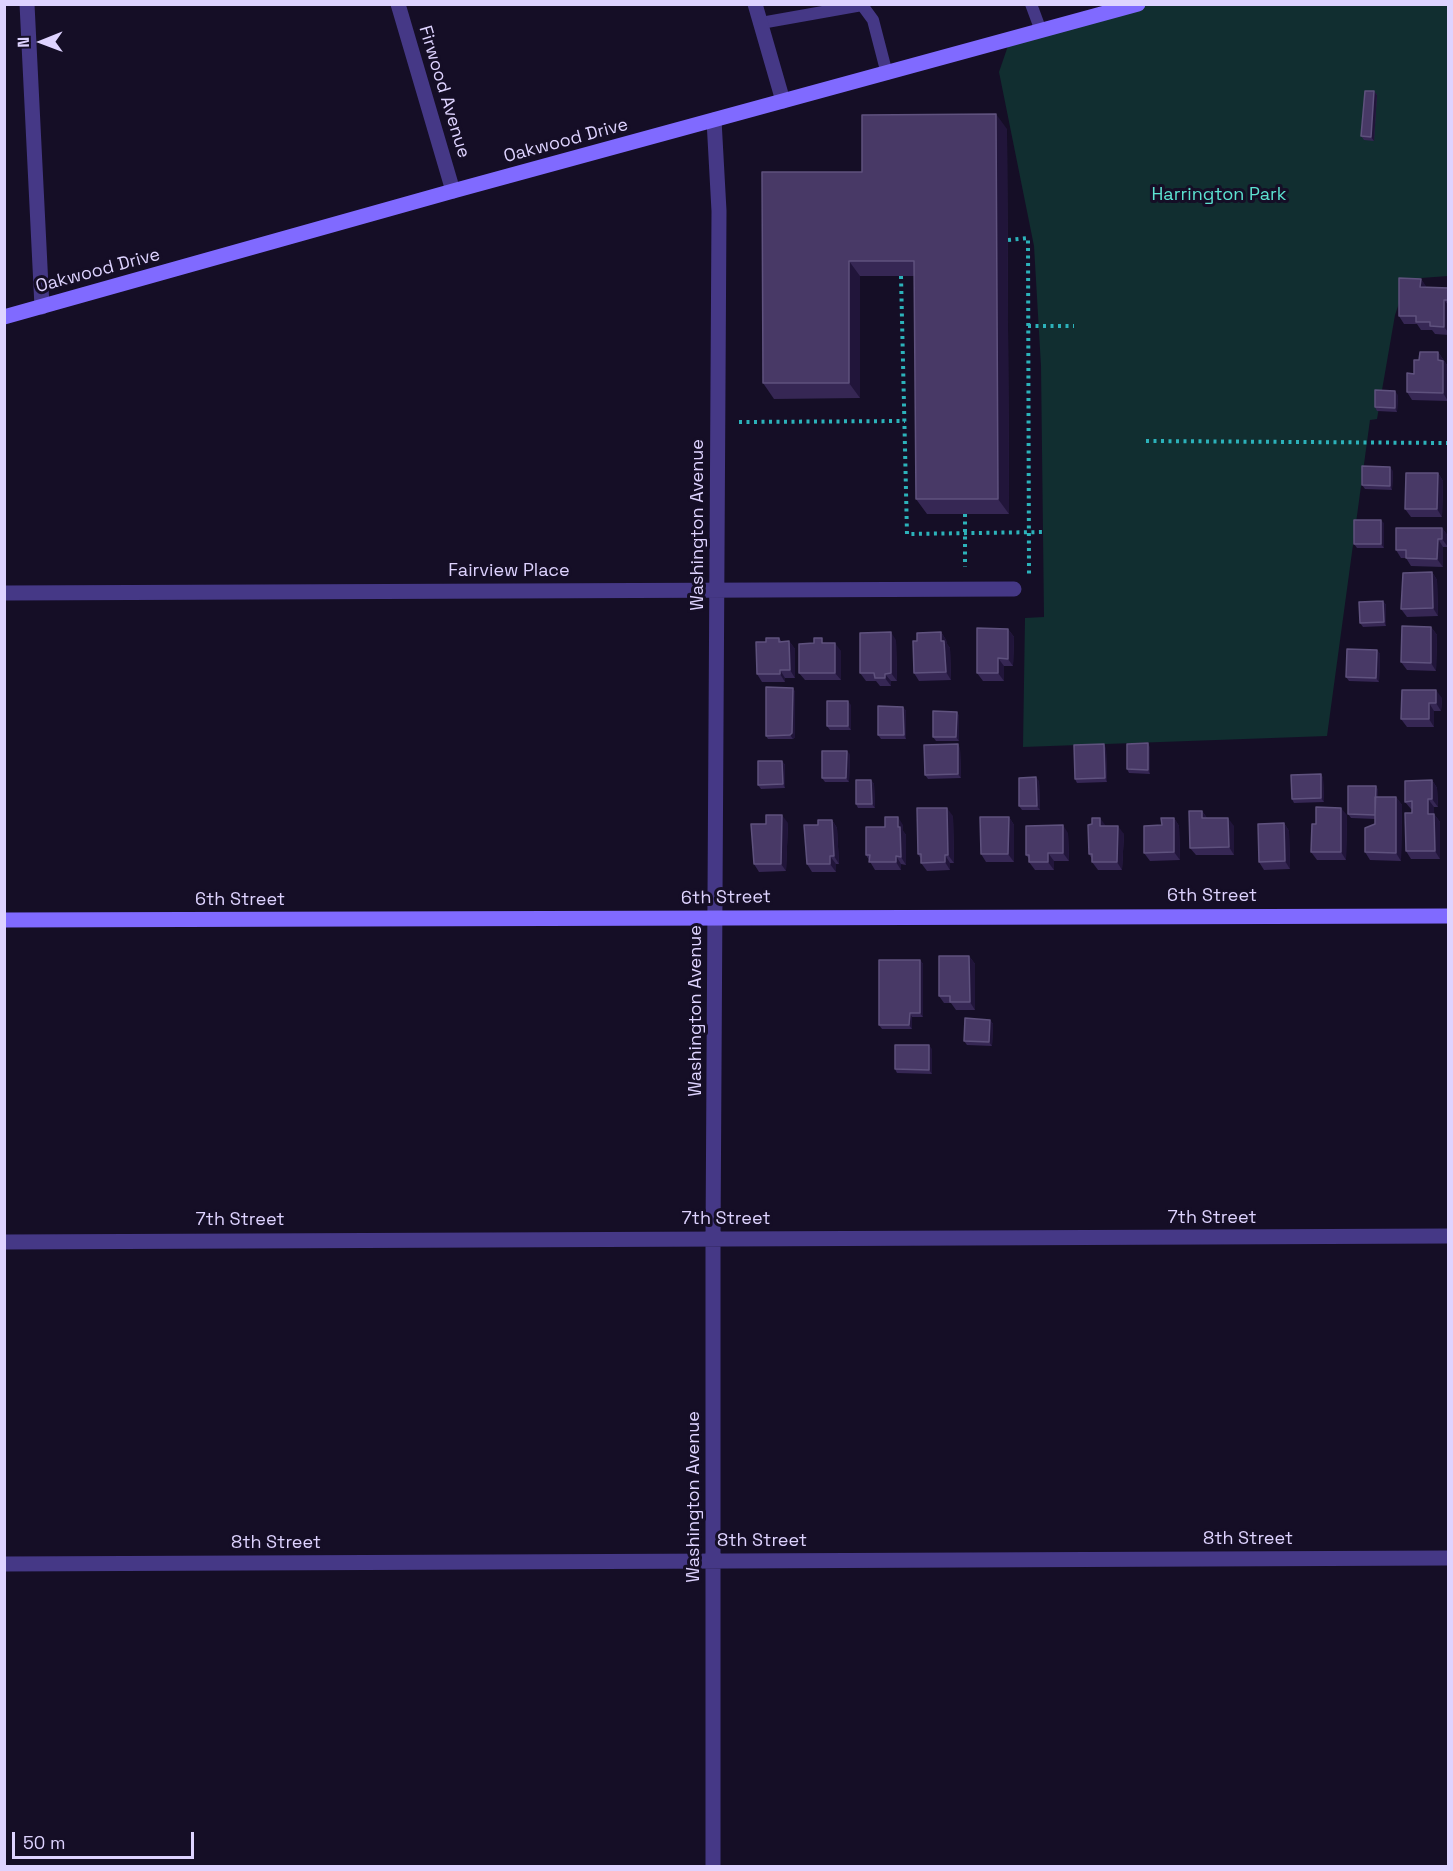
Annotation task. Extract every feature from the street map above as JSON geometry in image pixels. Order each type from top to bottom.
[{"type":"street","points":[[27,4],[42,307]]},
{"type":"street","name":"Firwood Avenue","points":[[398,4],[453,191]]},
{"type":"street","points":[[755,4],[783,101]]},
{"type":"street","name":"Oakwood Drive","points":[[4,317],[453,191],[1136,5]]},
{"type":"street","name":"Washington Avenue","points":[[713,1866],[713,1238],[719,211],[714,120]]},
{"type":"street","name":"Fairview Place","points":[[4,593],[1022,588]]},
{"type":"street","name":"6th Street","points":[[4,920],[1449,916]]},
{"type":"street","name":"7th Street","points":[[4,1242],[1449,1236]]},
{"type":"street","name":"8th Street","points":[[4,1564],[1449,1558]]},
{"type":"lane","points":[[1031,4],[1041,31]]},
{"type":"lane","points":[[761,22],[862,5],[873,20],[887,74]]},
{"type":"path","points":[[1008,240],[1028,238],[1029,532],[1022,588]]},
{"type":"path","points":[[901,276],[907,534],[1043,532]]},
{"type":"path","points":[[1028,326],[1074,326]]},
{"type":"path","points":[[739,422],[905,421]]},
{"type":"path","points":[[1146,441],[1449,443]]},
{"type":"path","points":[[965,514],[965,567]]},
{"type":"green space","name":"Harrington Park","points":[[1138,5],[1448,5],[1448,276],[1421,278],[1405,286],[1395,315],[1377,419],[1370,420],[1327,736],[1023,747],[1025,618],[1044,617],[1041,366],[1034,246],[999,72],[1010,40]]},
{"type":"building","points":[[1365,91],[1374,91],[1371,137],[1361,136]]},
{"type":"building","points":[[996,114],[998,499],[916,499],[914,261],[849,261],[849,383],[763,383],[762,172],[862,172],[862,115]]},
{"type":"building","points":[[1399,278],[1421,279],[1420,287],[1449,288],[1449,300],[1444,300],[1444,327],[1430,326],[1430,322],[1416,322],[1416,316],[1399,316]]},
{"type":"building","points":[[1420,352],[1438,352],[1438,360],[1443,361],[1443,393],[1407,392],[1407,373],[1414,374],[1414,360],[1419,360]]},
{"type":"building","points":[[1375,390],[1395,391],[1395,408],[1375,407]]},
{"type":"building","points":[[1362,466],[1390,467],[1390,486],[1362,485]]},
{"type":"building","points":[[1406,473],[1438,473],[1437,509],[1405,509]]},
{"type":"building","points":[[1354,520],[1381,520],[1381,544],[1354,544]]},
{"type":"building","points":[[1396,528],[1442,528],[1442,539],[1438,539],[1437,559],[1406,558],[1406,550],[1396,550]]},
{"type":"building","points":[[1432,572],[1433,608],[1401,609],[1403,573]]},
{"type":"building","points":[[1383,601],[1384,622],[1360,623],[1359,602]]},
{"type":"building","points":[[1402,626],[1431,627],[1431,663],[1401,662]]},
{"type":"building","points":[[977,628],[1008,629],[1008,659],[998,658],[998,673],[977,673]]},
{"type":"building","points":[[891,632],[891,673],[885,674],[885,678],[875,678],[874,673],[860,673],[860,633]]},
{"type":"building","points":[[941,632],[941,641],[944,641],[946,672],[914,673],[913,641],[917,641],[917,633]]},
{"type":"building","points":[[766,638],[779,638],[779,642],[789,641],[790,670],[780,670],[780,674],[757,674],[756,642],[766,642]]},
{"type":"building","points":[[814,638],[822,638],[822,643],[835,643],[835,673],[799,673],[799,644],[814,643]]},
{"type":"building","points":[[1347,649],[1377,650],[1376,678],[1346,677]]},
{"type":"building","points":[[766,687],[793,688],[792,733],[790,735],[766,736]]},
{"type":"building","points":[[1402,690],[1436,690],[1436,703],[1429,703],[1429,719],[1401,719]]},
{"type":"building","points":[[827,701],[848,701],[848,726],[827,726]]},
{"type":"building","points":[[878,706],[903,707],[904,735],[878,735]]},
{"type":"building","points":[[933,711],[957,712],[956,737],[933,737]]},
{"type":"building","points":[[1148,743],[1148,770],[1127,769],[1127,744]]},
{"type":"building","points":[[958,744],[958,774],[925,775],[924,745]]},
{"type":"building","points":[[1104,744],[1105,778],[1075,779],[1074,745]]},
{"type":"building","points":[[822,751],[847,751],[846,778],[822,778]]},
{"type":"building","points":[[758,761],[782,761],[783,784],[758,785]]},
{"type":"building","points":[[1321,774],[1321,798],[1292,799],[1291,775]]},
{"type":"building","points":[[1036,777],[1037,806],[1019,806],[1019,778]]},
{"type":"building","points":[[856,780],[871,780],[872,804],[856,804]]},
{"type":"building","points":[[1432,780],[1432,799],[1428,799],[1428,814],[1434,814],[1435,851],[1406,851],[1405,813],[1412,813],[1412,801],[1405,802],[1405,781]]},
{"type":"building","points":[[1348,786],[1376,786],[1375,815],[1348,814]]},
{"type":"building","points":[[1375,797],[1396,797],[1396,853],[1365,852],[1365,828],[1375,824]]},
{"type":"building","points":[[1316,807],[1341,808],[1341,852],[1311,852],[1312,824],[1316,824]]},
{"type":"building","points":[[917,808],[947,808],[948,855],[945,855],[945,862],[921,863],[921,854],[918,854]]},
{"type":"building","points":[[1189,811],[1202,811],[1202,818],[1228,818],[1229,847],[1190,848]]},
{"type":"building","points":[[766,815],[782,815],[781,864],[754,864],[751,824],[766,824]]},
{"type":"building","points":[[885,817],[898,817],[901,857],[896,856],[896,862],[869,862],[870,855],[866,855],[866,827],[885,827]]},
{"type":"building","points":[[980,817],[1009,817],[1008,854],[981,854]]},
{"type":"building","points":[[1092,818],[1100,818],[1100,826],[1118,826],[1117,862],[1092,862],[1092,854],[1089,854],[1088,825],[1092,824]]},
{"type":"building","points":[[1161,818],[1174,818],[1174,852],[1144,853],[1144,826],[1162,825]]},
{"type":"building","points":[[818,820],[832,820],[834,856],[830,856],[830,864],[807,864],[804,825],[818,825]]},
{"type":"building","points":[[1284,823],[1285,861],[1259,862],[1258,824]]},
{"type":"building","points":[[1063,825],[1063,853],[1048,853],[1048,862],[1029,862],[1029,855],[1026,855],[1026,826]]},
{"type":"building","points":[[939,956],[969,956],[970,1002],[950,1002],[950,996],[939,996]]},
{"type":"building","points":[[879,960],[920,960],[920,1013],[910,1013],[909,1025],[879,1025]]},
{"type":"building","points":[[965,1018],[990,1020],[989,1042],[964,1041]]},
{"type":"building","points":[[895,1045],[929,1045],[929,1070],[895,1069]]}]
